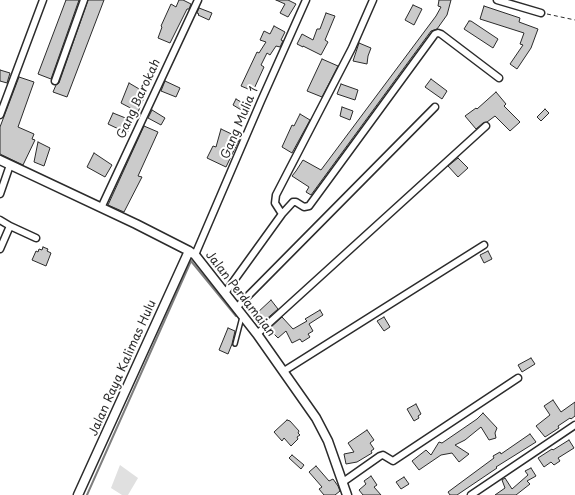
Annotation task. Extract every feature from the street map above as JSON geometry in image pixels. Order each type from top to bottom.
[{"type":"street","points":[[0,115],[43,0]]},
{"type":"street","points":[[56,80],[84,0]]},
{"type":"street","name":"Gang Barokah","points":[[101,208],[198,0]]},
{"type":"street","name":"Gang Mulia 1","points":[[192,253],[306,0]]},
{"type":"street","points":[[282,214],[277,207],[275,199],[352,48],[373,0]]},
{"type":"street","points":[[497,0],[541,13]]},
{"type":"street","points":[[225,293],[279,217],[293,202],[296,202],[304,207],[309,206],[435,34],[441,34],[499,78]]},
{"type":"street","points":[[236,308],[435,108]]},
{"type":"street","points":[[257,334],[486,126]]},
{"type":"street","name":"Jalan Perdamaian","points":[[0,160],[192,253],[257,334],[320,425],[328,441],[343,482],[345,494]]},
{"type":"street","points":[[0,194],[10,165]]},
{"type":"street","points":[[0,220],[36,238]]},
{"type":"street","points":[[0,249],[10,226]]},
{"type":"street","points":[[284,371],[484,246]]},
{"type":"street","name":"Jalan Raya Kalimas Hulu","points":[[78,495],[192,253]]},
{"type":"street","points":[[343,482],[380,456],[383,455],[393,461],[518,378]]},
{"type":"street","points":[[471,495],[575,425]]},
{"type":"lane","points":[[235,344],[242,316]]},
{"type":"path","points":[[541,13],[575,20]]},
{"type":"shaded area","points":[[120,465],[138,478],[128,495],[122,495],[111,488]]},
{"type":"building","points":[[66,0],[79,0],[51,79],[38,74]]},
{"type":"building","points":[[88,0],[104,0],[67,97],[53,92],[56,85],[59,83]]},
{"type":"building","points":[[179,0],[183,0],[191,4],[170,43],[158,38],[162,27],[161,26],[171,4],[176,7]]},
{"type":"building","points":[[276,0],[288,0],[296,4],[288,17],[280,13],[285,4]]},
{"type":"building","points":[[439,0],[451,0],[447,15],[437,29],[431,31],[311,195],[306,192],[309,187],[292,176],[303,160],[321,170],[436,16],[441,7],[438,6]]},
{"type":"building","points":[[413,5],[422,9],[414,25],[405,20]]},
{"type":"building","points":[[484,6],[520,18],[519,22],[538,29],[531,48],[517,69],[510,64],[523,45],[520,44],[524,33],[480,19]]},
{"type":"building","points":[[199,8],[212,13],[209,20],[198,15],[199,14],[197,13]]},
{"type":"building","points":[[326,13],[335,16],[325,40],[328,42],[321,55],[297,44],[302,34],[313,40],[317,29],[320,29]]},
{"type":"building","points":[[469,21],[498,39],[493,48],[464,29]]},
{"type":"building","points":[[274,26],[285,32],[281,40],[283,41],[280,47],[276,46],[270,55],[267,53],[261,65],[264,67],[253,91],[241,86],[257,52],[259,53],[266,42],[260,40],[264,31],[270,34]]},
{"type":"building","points":[[359,43],[371,48],[367,64],[353,61]]},
{"type":"building","points":[[322,59],[338,66],[322,97],[307,91]]},
{"type":"building","points":[[0,70],[10,73],[7,83],[0,81]]},
{"type":"building","points":[[19,77],[34,82],[18,127],[34,134],[32,139],[35,140],[23,165],[0,154],[0,127]]},
{"type":"building","points":[[431,79],[447,91],[442,99],[425,87]]},
{"type":"building","points":[[165,81],[180,88],[176,97],[161,91]]},
{"type":"building","points":[[129,83],[146,93],[138,112],[121,103]]},
{"type":"building","points":[[341,84],[358,90],[355,100],[337,94]]},
{"type":"building","points":[[496,92],[506,104],[504,106],[520,122],[510,131],[495,116],[476,129],[465,116],[476,108],[477,109]]},
{"type":"building","points":[[236,99],[246,105],[243,111],[233,105]]},
{"type":"building","points":[[342,107],[353,111],[350,120],[340,116]]},
{"type":"building","points":[[545,109],[549,113],[541,121],[537,117]]},
{"type":"building","points":[[152,110],[165,118],[161,125],[148,118]]},
{"type":"building","points":[[113,113],[133,121],[127,133],[108,124]]},
{"type":"building","points":[[300,114],[310,120],[292,153],[282,147],[292,125],[294,126]]},
{"type":"building","points":[[144,126],[158,132],[138,176],[142,177],[124,212],[108,205]]},
{"type":"building","points":[[221,129],[240,138],[226,167],[207,158],[213,146],[216,147]]},
{"type":"building","points":[[38,142],[50,148],[44,166],[34,162]]},
{"type":"building","points":[[94,153],[112,165],[105,177],[87,167]]},
{"type":"building","points":[[458,158],[468,168],[458,177],[448,166]]},
{"type":"building","points":[[43,247],[48,249],[47,251],[51,253],[46,266],[32,260],[36,251],[38,252],[39,249],[42,250]]},
{"type":"building","points":[[488,251],[492,259],[484,263],[480,255]]},
{"type":"building","points":[[271,300],[278,309],[263,322],[256,314]]},
{"type":"building","points":[[320,310],[323,315],[309,324],[313,331],[308,334],[310,337],[302,342],[300,339],[292,343],[286,331],[278,338],[269,329],[282,317],[293,329],[307,321],[305,319]]},
{"type":"building","points":[[384,317],[390,327],[384,331],[377,321]]},
{"type":"building","points":[[228,328],[235,331],[228,354],[219,350]]},
{"type":"building","points":[[531,358],[535,364],[522,372],[518,365]]},
{"type":"building","points":[[553,400],[561,412],[575,402],[575,416],[558,426],[559,428],[545,437],[536,426],[550,415],[544,406]]},
{"type":"building","points":[[416,404],[421,414],[418,416],[419,418],[414,421],[407,409]]},
{"type":"building","points":[[483,413],[497,428],[495,433],[496,438],[489,440],[481,427],[465,440],[455,445],[469,454],[459,462],[452,453],[441,455],[419,470],[412,461],[426,450],[431,455],[439,442],[442,443],[477,419]]},
{"type":"building","points":[[287,420],[290,421],[299,431],[298,433],[300,435],[291,446],[284,438],[282,441],[274,432]]},
{"type":"building","points":[[367,430],[374,440],[370,443],[374,449],[371,451],[372,453],[357,462],[346,464],[344,454],[354,452],[348,443]]},
{"type":"building","points":[[530,434],[536,442],[496,467],[497,468],[457,495],[450,495],[448,492],[494,458],[493,456],[500,452],[501,454]]},
{"type":"building","points":[[569,440],[574,448],[558,458],[560,461],[554,465],[551,462],[544,467],[538,458]]},
{"type":"building","points":[[292,455],[304,465],[301,469],[289,458]]},
{"type":"building","points":[[316,466],[329,481],[333,479],[338,486],[340,491],[335,495],[324,495],[319,489],[322,487],[309,472]]},
{"type":"building","points":[[531,468],[536,476],[527,481],[530,484],[516,495],[495,495],[505,488],[502,480],[505,478],[512,489],[528,475],[525,471]]},
{"type":"building","points":[[371,476],[377,485],[374,487],[381,495],[363,495],[359,490],[366,484],[364,481]]},
{"type":"building","points":[[404,477],[409,484],[401,489],[396,482]]},
{"type":"waterway","points":[[87,495],[191,261],[236,316]]}]
